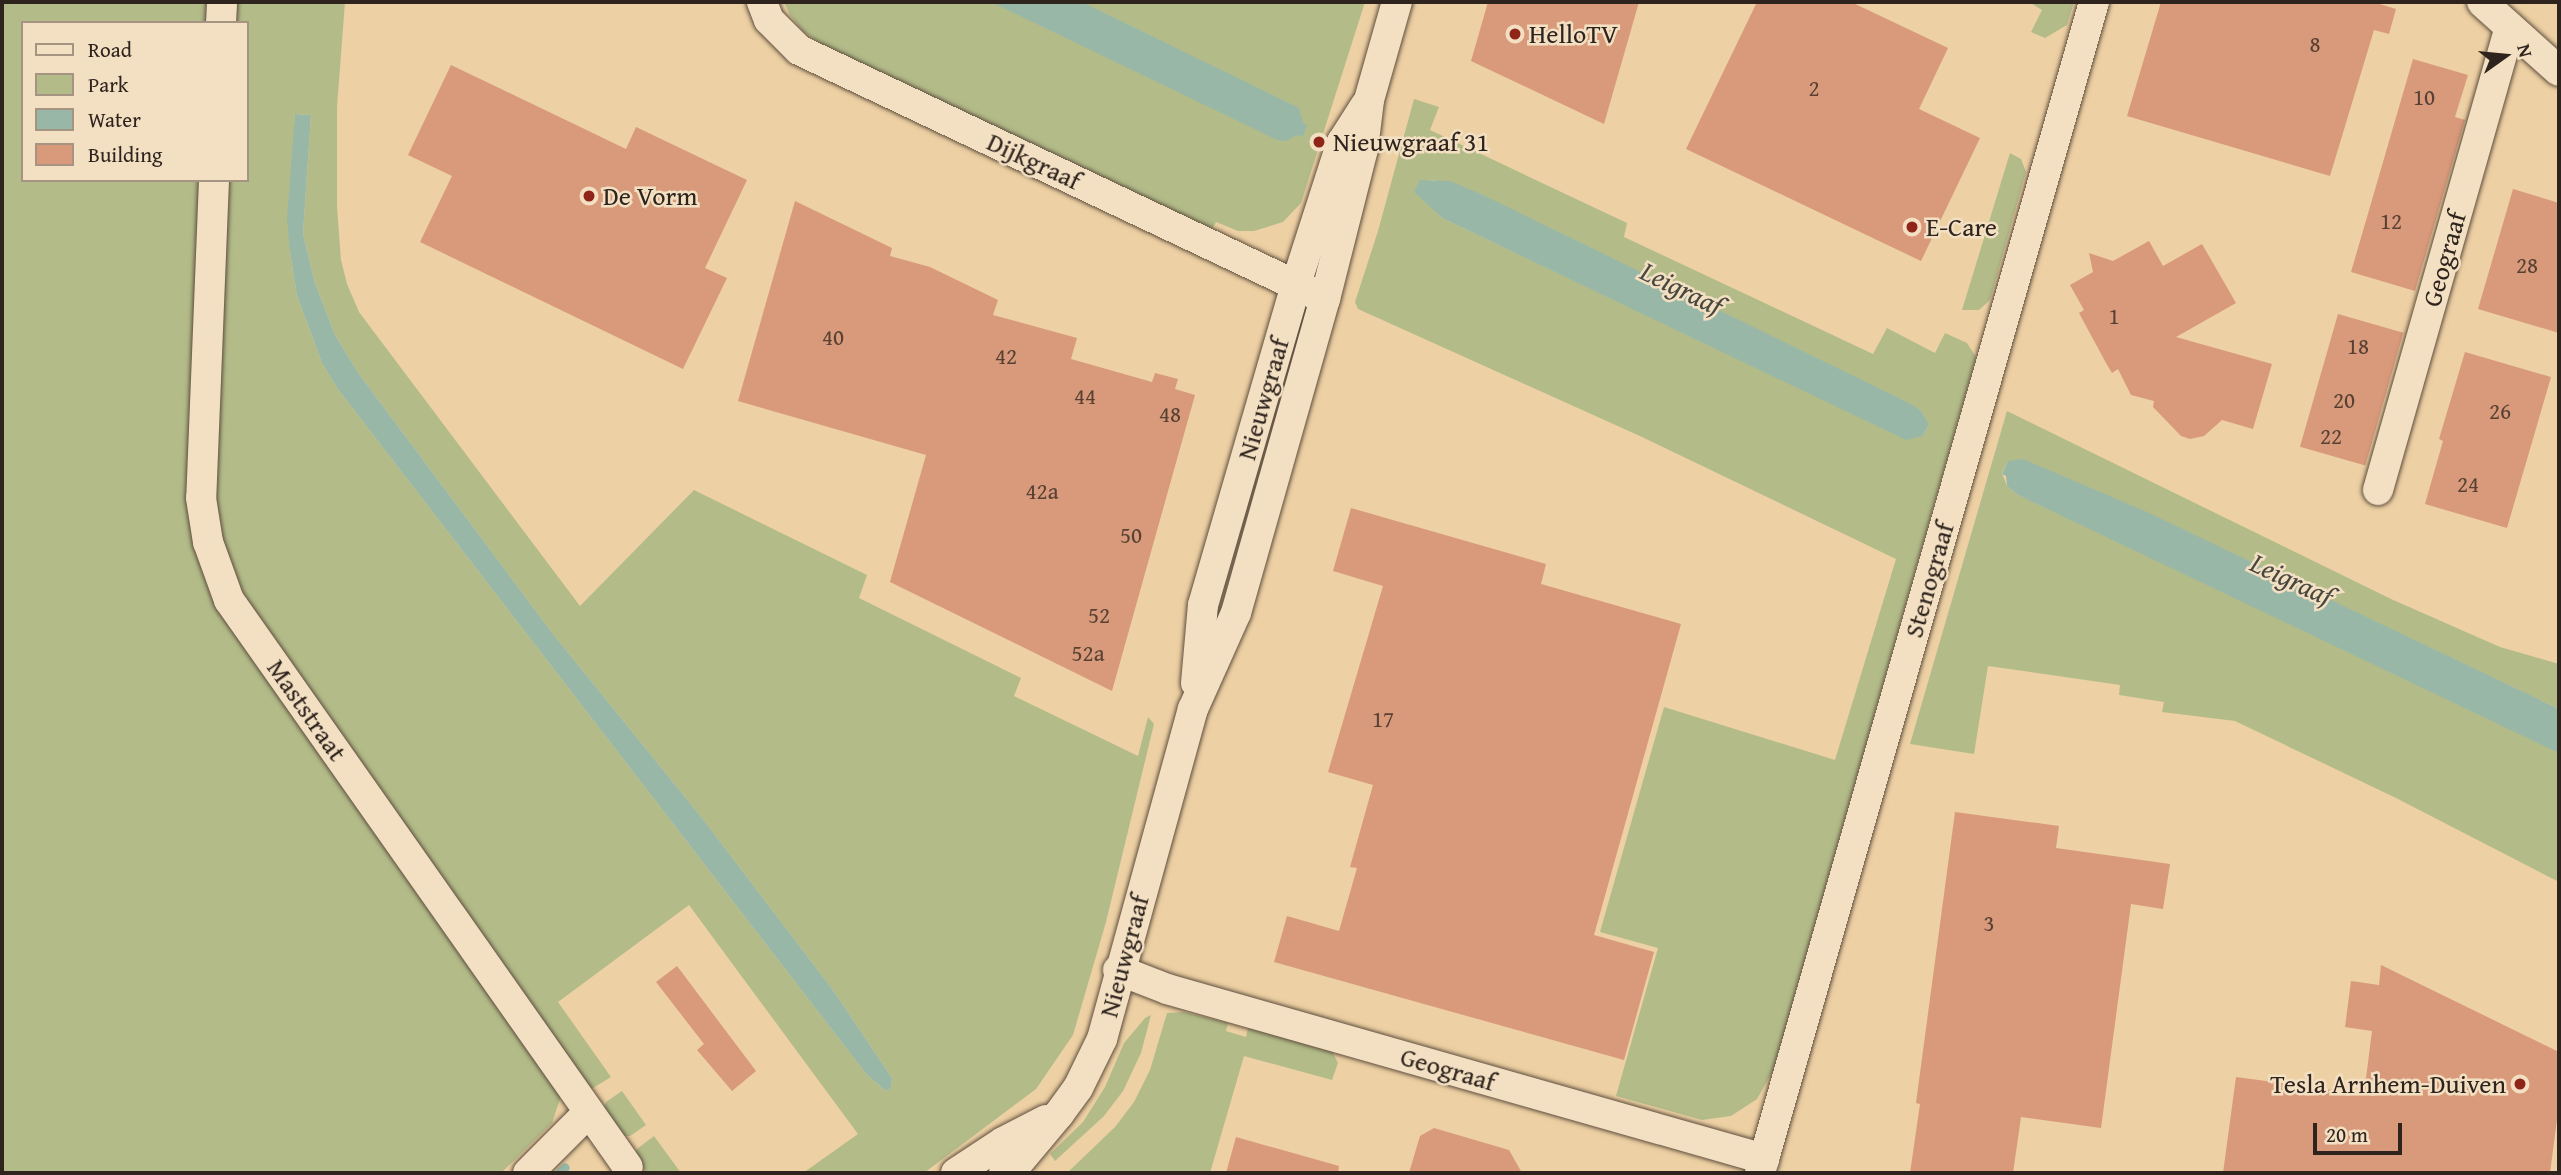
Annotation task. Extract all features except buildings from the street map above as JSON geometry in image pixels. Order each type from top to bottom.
[{"type":"street","points":[[221,21],[222,2]]},
{"type":"street","name":"Dijkgraaf","points":[[762,2],[769,20],[799,50],[1325,299]]},
{"type":"street","name":"Nieuwgraaf","points":[[1004,1173],[1018,1163],[1059,1114],[1078,1088],[1102,1039],[1118,970],[1193,709],[1236,613],[1325,299],[1363,149],[1369,100],[1398,2]]},
{"type":"street","name":"Stenograaf","points":[[1762,1166],[2094,2]]},
{"type":"street","points":[[2482,2],[2559,71]]},
{"type":"street","name":"Geograaf","points":[[2378,490],[2510,27]]},
{"type":"street","name":"Nieuwgraaf","points":[[1193,709],[1203,605],[1296,284],[1342,142],[1369,100]]},
{"type":"street","name":"Maststraat","points":[[214,182],[201,498],[208,542],[229,600],[628,1167]]},
{"type":"street","name":"Geograaf","points":[[1118,970],[1167,989],[1762,1166]]},
{"type":"street","points":[[528,1173],[589,1112]]},
{"type":"street","name":"Nieuwgraaf","points":[[956,1173],[1003,1142],[1059,1114]]},
{"type":"green space","points":[[2,2],[210,2],[209,21],[21,21],[21,182],[201,182],[198,534],[562,1093],[552,1123],[501,1173],[2,1173]]},
{"type":"green space","points":[[231,2],[345,2],[337,107],[337,207],[341,260],[347,284],[359,312],[580,606],[694,490],[867,575],[859,598],[1021,678],[1014,696],[1138,756],[1148,717],[1154,724],[1106,922],[1073,1035],[1036,1089],[924,1173],[803,1173],[858,1134],[689,905],[558,1002],[611,1077],[593,1088],[584,1089],[250,620],[212,512],[223,182],[248,182],[248,21],[230,21]],"holes":[[[295,114],[311,115],[303,234],[315,283],[335,335],[359,374],[553,634],[702,818],[833,990],[892,1078],[891,1087],[886,1091],[867,1075],[337,388],[322,363],[297,296],[290,252]]]},
{"type":"green space","points":[[784,2],[1365,2],[1301,203],[1283,222],[1254,231],[1238,231],[1216,222],[1211,231],[826,47],[804,32],[790,15]]},
{"type":"green space","points":[[2029,2],[2074,2],[2067,25],[2045,38],[2031,32],[2042,10]]},
{"type":"green space","points":[[1414,99],[1439,107],[1430,130],[1627,223],[1624,237],[1873,354],[1887,328],[1935,353],[1945,333],[1967,343],[1976,357],[1773,1071],[1757,1099],[1731,1116],[1702,1120],[1616,1096],[1658,948],[1600,932],[1664,707],[1835,760],[1896,559],[1642,437],[1358,309],[1355,302],[1378,231]],"holes":[[[1434,180],[1929,424],[1923,436],[1608,297],[1442,218],[1417,194],[1423,181]]]},
{"type":"green space","points":[[2010,153],[2021,159],[2026,172],[1990,300],[1979,310],[1962,310]]},
{"type":"green space","points":[[2007,411],[2391,599],[2500,647],[2559,664],[2559,709],[2130,505],[2017,469],[2008,461],[2002,473],[2007,486],[2018,495],[2559,744],[2559,882],[2396,798],[2235,721],[2162,712],[2164,702],[2119,695],[2120,685],[1988,666],[1974,754],[1910,744]]},
{"type":"green space","points":[[1184,1012],[1228,1023],[1226,1031],[1246,1037],[1248,1028],[1332,1051],[1338,1063],[1332,1080],[1244,1056],[1210,1173],[1067,1173],[1115,1127],[1134,1102],[1150,1070],[1167,1013]]},
{"type":"green space","points":[[1151,1015],[1141,1053],[1123,1091],[1104,1116],[1055,1161],[1050,1154],[1083,1122],[1105,1087],[1124,1043],[1145,1018]]},
{"type":"green space","points":[[622,1091],[646,1125],[630,1136],[622,1136],[603,1111],[606,1102]]},
{"type":"green space","points":[[654,1136],[681,1173],[646,1173],[636,1155],[637,1149]]},
{"type":"water","points":[[991,2],[1082,2],[1299,108],[1303,123],[1307,125],[1303,137],[1297,135],[1286,141],[1277,140]]},
{"type":"water","points":[[295,114],[311,115],[303,234],[315,283],[335,335],[359,374],[553,634],[702,818],[833,990],[892,1078],[891,1088],[886,1091],[867,1075],[337,388],[322,363],[297,296],[290,252],[287,219]]},
{"type":"water","points":[[1420,180],[1450,181],[1483,195],[1911,404],[1920,410],[1929,424],[1923,436],[1906,440],[1442,218],[1414,192]]},
{"type":"water","points":[[2023,459],[2147,512],[2559,709],[2559,753],[2018,495],[2007,486],[2006,476],[2002,474],[2008,461]]},
{"type":"waterway","points":[[559,1173],[565,1167]]},
{"type":"place","name":"HelloTV","points":[[1515,34]]},
{"type":"place","name":"Nieuwgraaf 31","points":[[1319,142]]},
{"type":"place","name":"De Vorm","points":[[589,196]]},
{"type":"place","name":"E-Care","points":[[1912,227]]},
{"type":"place","name":"Tesla Arnhem-Duiven","points":[[2520,1084]]},
{"type":"water label","name":"Leigraaf","points":[[1682,288]]},
{"type":"water label","name":"Leigraaf","points":[[2292,579]]}]
